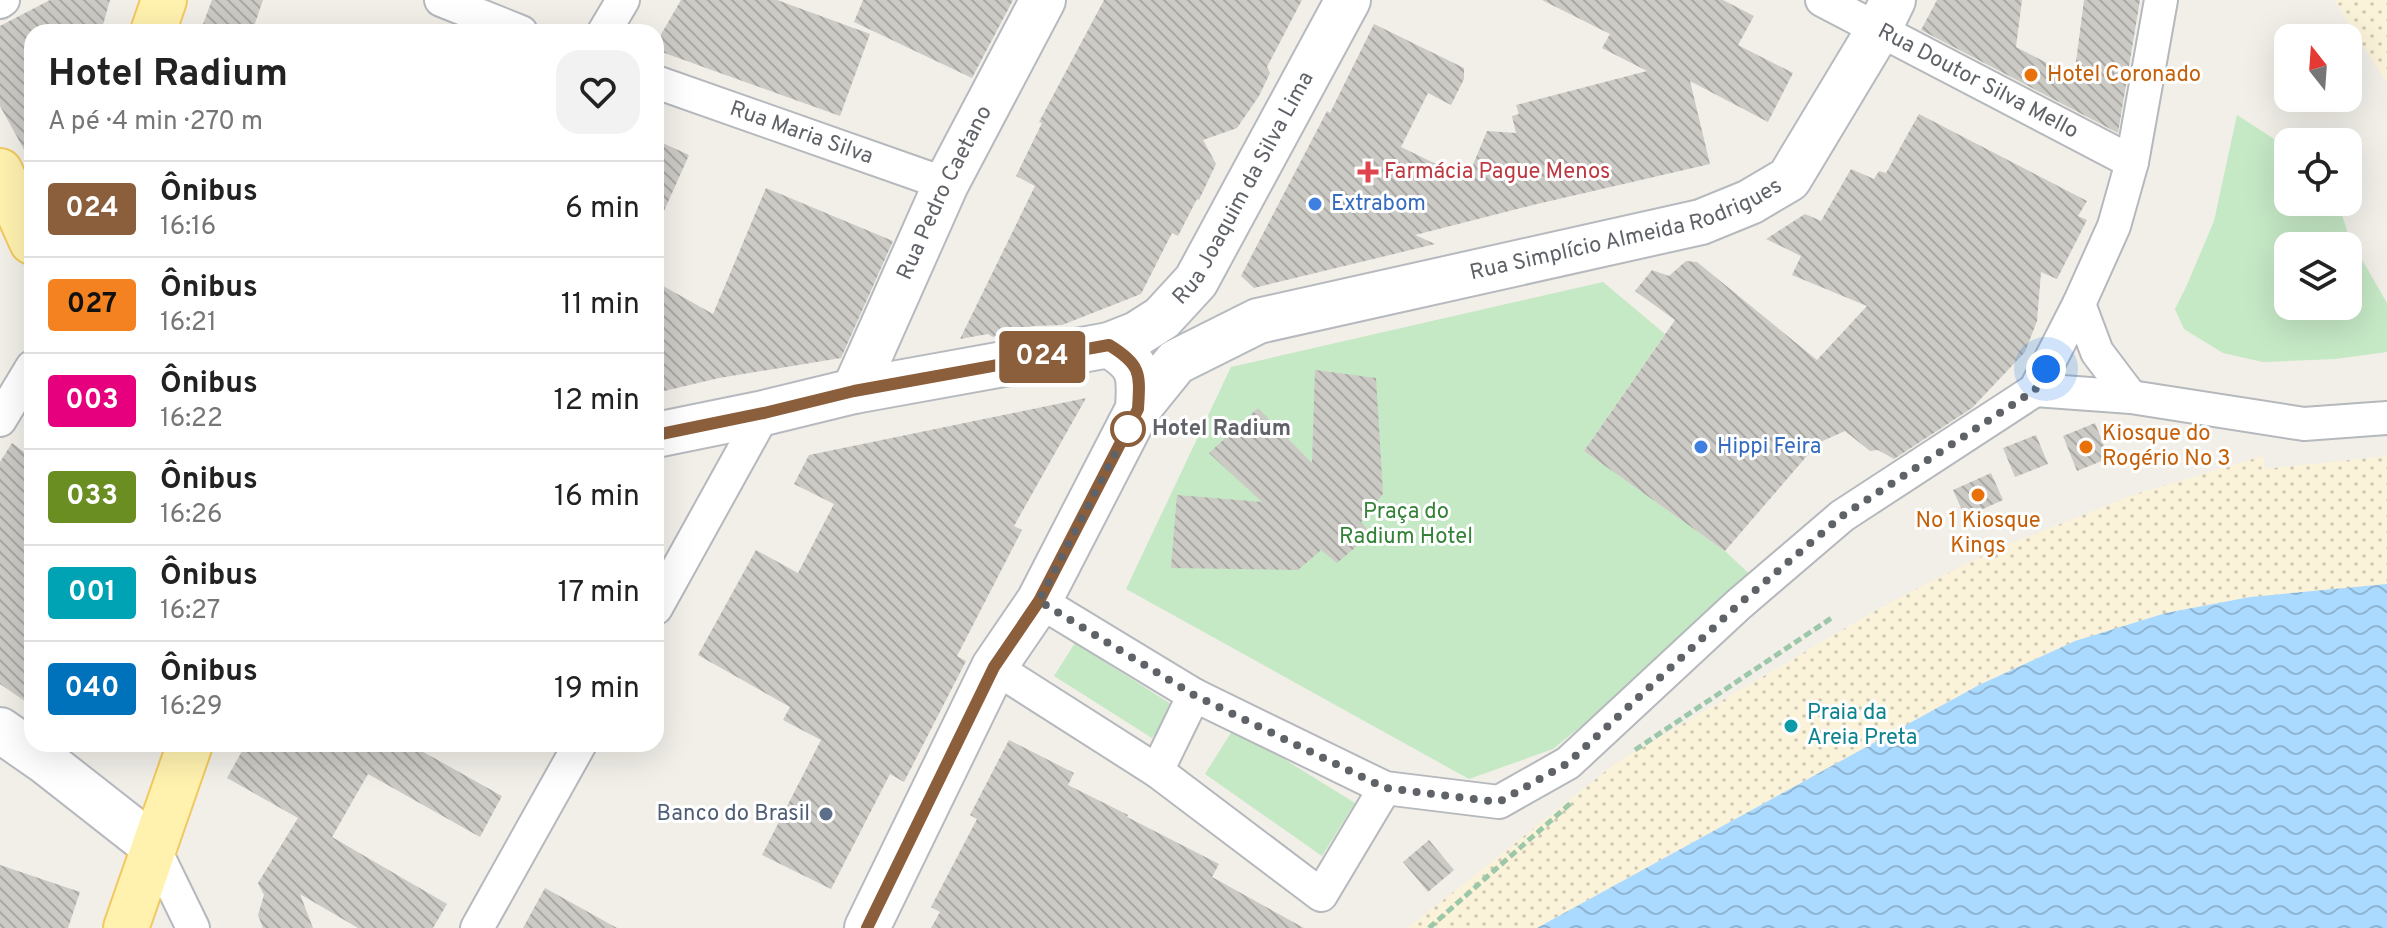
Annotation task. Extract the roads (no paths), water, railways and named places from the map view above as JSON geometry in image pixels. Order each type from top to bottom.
[{"type":"main road","points":[[15,190],[24,218]]},
{"type":"main road","points":[[126,928],[187,752]]},
{"type":"street","points":[[441,0],[501,24]]},
{"type":"street","points":[[609,24],[623,0]]},
{"type":"street","name":"Rua Pedro Caetano","points":[[854,391],[946,184],[1043,0]]},
{"type":"street","name":"Rua Joaquim da Silva Lima","points":[[664,433],[854,391],[1109,345],[1137,334],[1162,318],[1196,281],[1348,0]]},
{"type":"street","name":"Rua Doutor Silva Mello","points":[[1822,0],[1886,15],[2132,162]]},
{"type":"street","points":[[1039,601],[1194,695],[1385,788],[1499,802],[1568,763],[1738,605],[1842,516],[2035,390],[2114,226],[2132,162],[2161,0]]},
{"type":"street","name":"Rua Simplício Almeida Rodrigues","points":[[1258,321],[1701,222],[1750,202],[1789,179],[1886,15]]},
{"type":"street","name":"Rua Maria Silva","points":[[664,85],[946,184]]},
{"type":"street","points":[[1196,281],[1203,306],[1217,318],[1258,321]]},
{"type":"street","points":[[2079,304],[2097,352],[2131,397]]},
{"type":"street","points":[[867,928],[994,667],[1039,601],[1138,409],[1176,362],[1258,321]]},
{"type":"street","points":[[1109,345],[1128,357],[1140,378],[1138,409]]},
{"type":"street","points":[[0,420],[24,380]]},
{"type":"street","points":[[2035,390],[2131,397],[2304,424],[2387,418]]},
{"type":"street","points":[[664,594],[764,413]]},
{"type":"street","points":[[994,667],[1157,771],[1321,895],[1385,788]]},
{"type":"street","points":[[1157,771],[1194,695]]},
{"type":"street","points":[[0,730],[24,747]]},
{"type":"street","points":[[32,752],[153,846],[193,928]]},
{"type":"street","points":[[477,928],[576,752]]},
{"type":"water","points":[[2387,584],[2387,928],[1537,928],[1979,685],[2075,641],[2166,613],[2250,597]]},
{"type":"place","name":"Hotel Coronado","points":[[2031,75]]},
{"type":"place","name":"Farmácia Pague Menos","points":[[1368,172]]},
{"type":"place","name":"Extrabom","points":[[1315,204]]},
{"type":"place","name":"Hotel Radium","points":[[1128,429]]},
{"type":"place","name":"Hippi Feira","points":[[1701,447]]},
{"type":"place","name":"Kiosque do Rogério No 3","points":[[2086,447]]},
{"type":"place","name":"No 1 Kiosque Kings","points":[[1978,495]]},
{"type":"place","name":"Praia da Areia Preta","points":[[1791,726]]},
{"type":"place","name":"Banco do Brasil","points":[[826,814]]},
{"type":"park label","name":"Praça do Radium Hotel","points":[[1406,524]]}]
